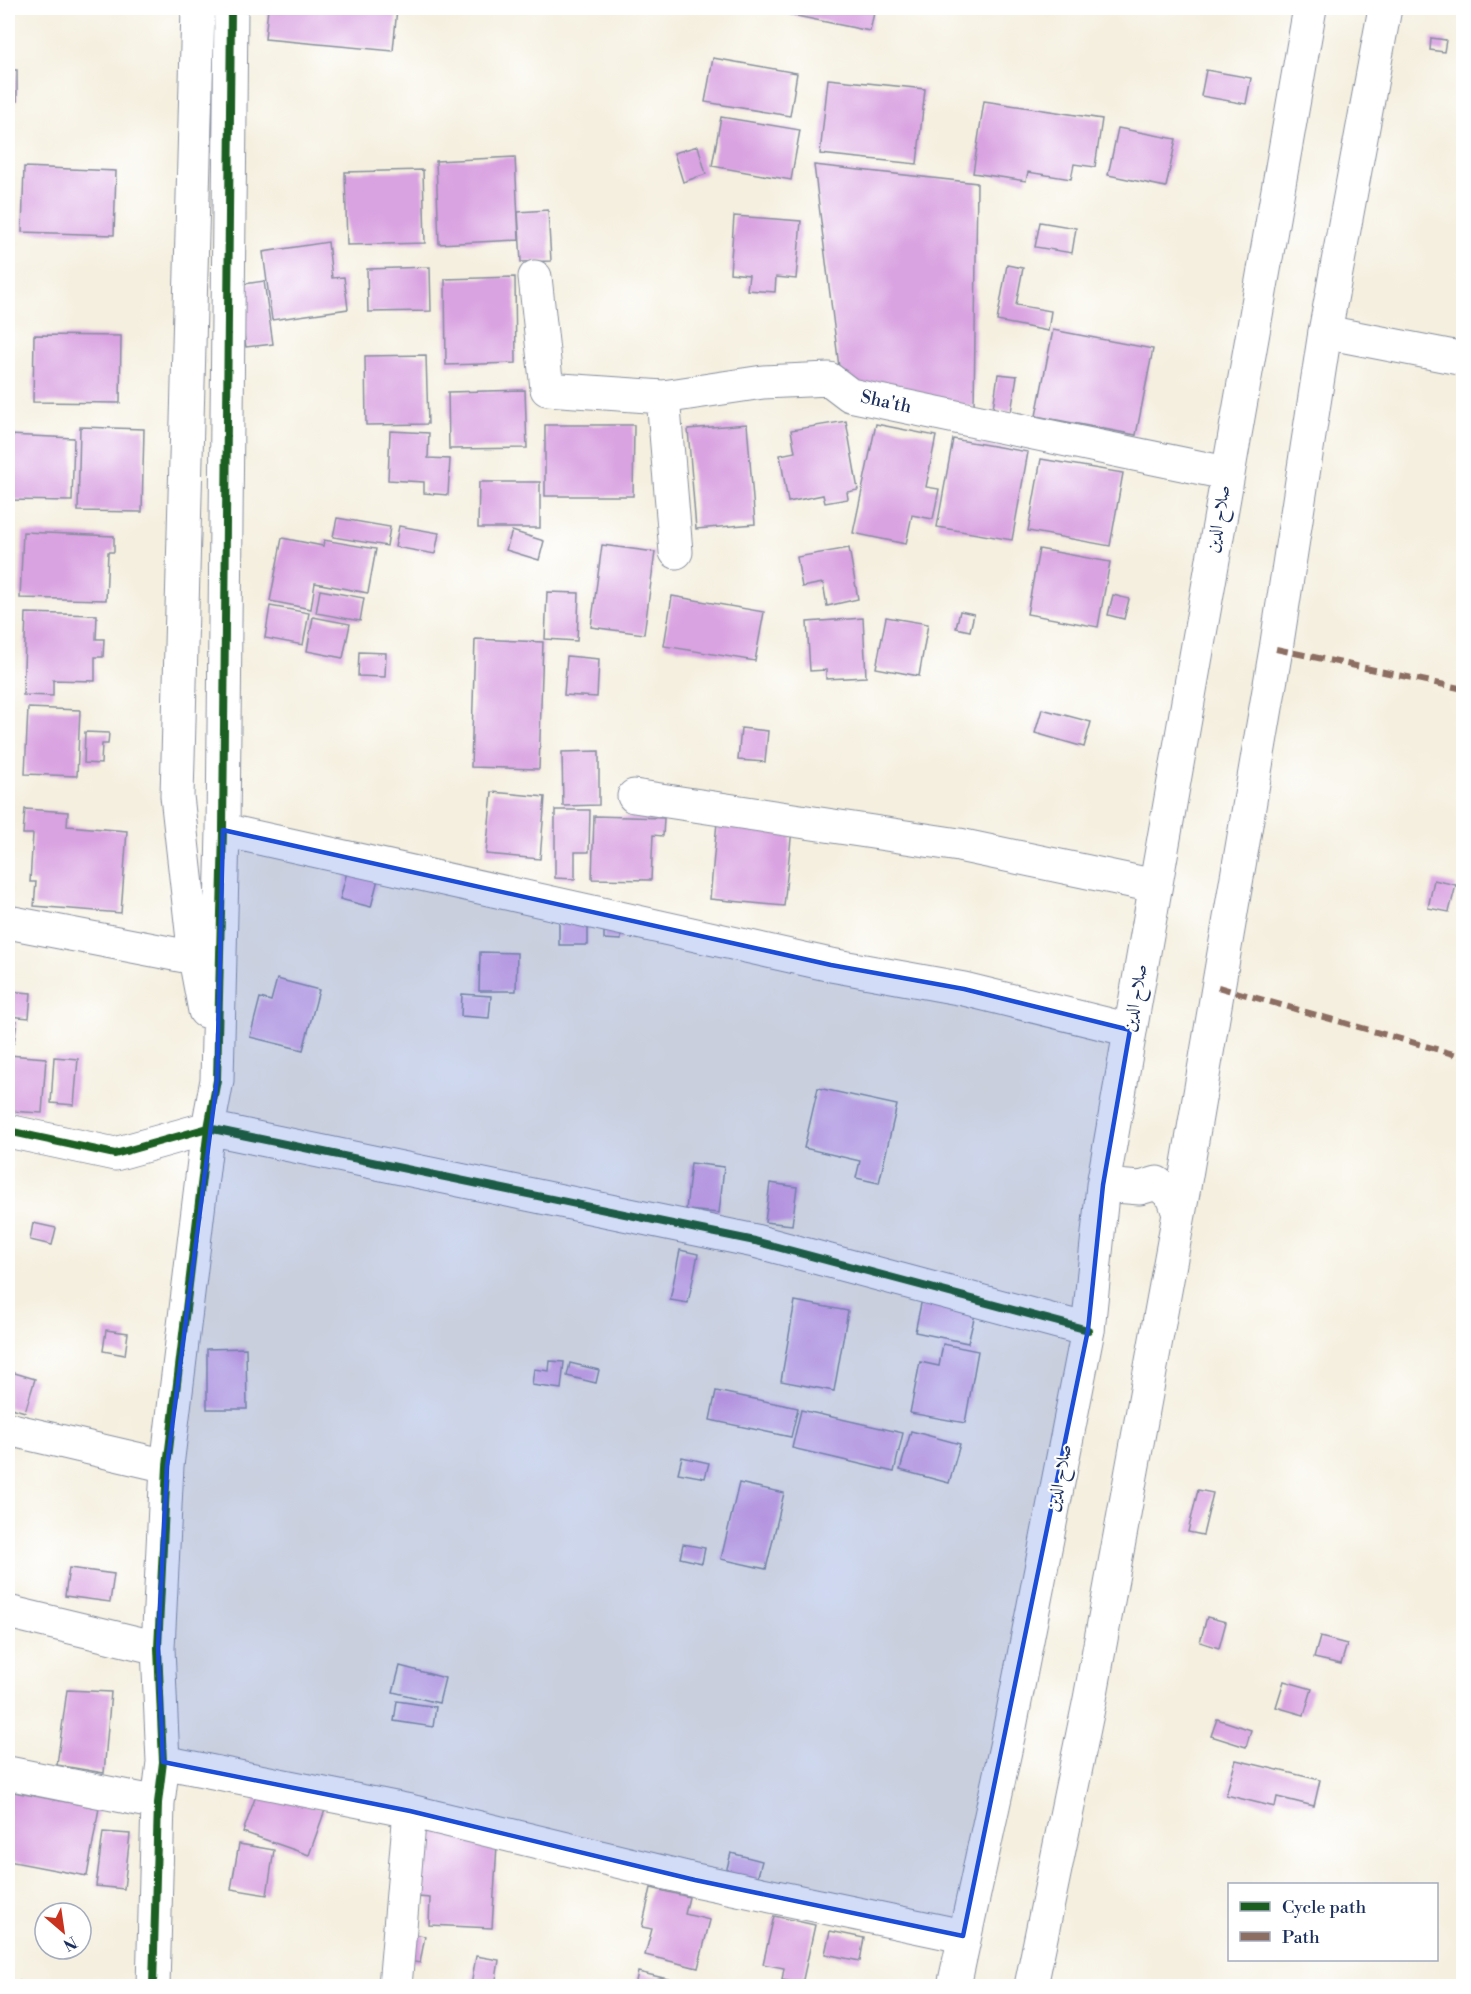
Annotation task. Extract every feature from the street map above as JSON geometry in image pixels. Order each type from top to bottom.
[{"type":"main road","points":[[198,8],[177,796],[195,958],[217,1080]]},
{"type":"main road","points":[[153,1986],[158,1803],[163,1762],[158,1648],[167,1466],[208,1128],[217,1080],[223,830],[231,8]]},
{"type":"main road","name":"صلاح الدين","points":[[954,1986],[963,1936],[1008,1737],[1088,1330],[1103,1185],[1226,473],[1310,8]]},
{"type":"main road","points":[[1031,1986],[1090,1700],[1179,1214],[1276,649],[1326,332],[1385,8]]},
{"type":"main road","name":"Sha'th","points":[[535,277],[547,389],[663,397],[763,382],[829,379],[850,395],[1226,473]]},
{"type":"main road","points":[[1326,332],[1464,359]]},
{"type":"main road","points":[[663,397],[676,552]]},
{"type":"main road","points":[[634,795],[959,845],[1155,886]]},
{"type":"main road","points":[[223,830],[831,965],[964,989],[1130,1030]]},
{"type":"main road","points":[[8,922],[195,958]]},
{"type":"main road","points":[[8,1131],[115,1154],[208,1128],[755,1241],[1088,1330]]},
{"type":"main road","points":[[1103,1185],[1140,1188],[1157,1183],[1173,1196],[1179,1214]]},
{"type":"main road","points":[[8,1429],[167,1466]]},
{"type":"main road","points":[[8,1612],[158,1648]]},
{"type":"main road","points":[[163,1762],[410,1811],[695,1880],[963,1936]]},
{"type":"main road","points":[[8,1773],[158,1803]]},
{"type":"main road","points":[[395,1986],[410,1811]]},
{"type":"highlighted area","points":[[223,830],[831,965],[964,989],[1130,1030],[1103,1185],[1088,1330],[963,1936],[695,1880],[410,1811],[163,1762],[158,1648],[167,1466],[217,1080]]},
{"type":"building","points":[[268,8],[397,8],[393,51],[265,39]]},
{"type":"building","points":[[789,8],[875,8],[870,31],[787,14]]},
{"type":"building","points":[[1431,38],[1446,40],[1444,52],[1430,50]]},
{"type":"building","points":[[713,58],[797,73],[790,116],[705,102]]},
{"type":"building","points":[[8,70],[17,70],[17,101],[8,101]]},
{"type":"building","points":[[1206,70],[1251,78],[1246,104],[1201,96]]},
{"type":"building","points":[[828,79],[925,89],[917,164],[820,154]]},
{"type":"building","points":[[984,101],[1102,119],[1095,167],[1074,164],[1071,179],[1028,172],[1026,181],[973,173]]},
{"type":"building","points":[[721,117],[800,130],[791,180],[712,166]]},
{"type":"building","points":[[1118,128],[1176,139],[1166,187],[1108,175]]},
{"type":"building","points":[[698,146],[706,174],[683,182],[674,153]]},
{"type":"building","points":[[515,157],[519,240],[439,244],[436,161]]},
{"type":"building","points":[[814,165],[977,183],[974,407],[841,383]]},
{"type":"building","points":[[24,167],[116,171],[114,235],[22,232]]},
{"type":"building","points":[[423,170],[425,243],[347,245],[345,172]]},
{"type":"building","points":[[548,210],[551,261],[521,262],[518,212]]},
{"type":"building","points":[[734,216],[801,221],[796,279],[776,277],[775,292],[747,290],[749,275],[730,273]]},
{"type":"building","points":[[1040,222],[1076,228],[1072,253],[1035,247]]},
{"type":"building","points":[[328,242],[332,278],[344,277],[348,309],[272,320],[263,252]]},
{"type":"building","points":[[1007,265],[1023,268],[1016,305],[1051,311],[1048,331],[997,321]]},
{"type":"building","points":[[430,267],[431,311],[368,312],[367,269]]},
{"type":"building","points":[[515,277],[516,363],[446,365],[445,279]]},
{"type":"building","points":[[264,281],[273,344],[246,347],[237,285]]},
{"type":"building","points":[[1053,330],[1153,349],[1136,435],[1036,416]]},
{"type":"building","points":[[34,335],[121,336],[120,403],[33,402]]},
{"type":"building","points":[[426,355],[428,424],[366,425],[365,356]]},
{"type":"building","points":[[998,374],[1017,376],[1011,412],[993,409]]},
{"type":"building","points":[[525,390],[527,448],[449,449],[448,392]]},
{"type":"building","points":[[846,421],[858,490],[847,492],[848,499],[825,503],[823,495],[788,502],[780,455],[795,452],[791,430]]},
{"type":"building","points":[[747,424],[755,524],[696,529],[688,429]]},
{"type":"building","points":[[876,424],[936,436],[926,487],[939,489],[933,519],[912,515],[906,544],[853,533]]},
{"type":"building","points":[[545,425],[634,425],[633,496],[545,496]]},
{"type":"building","points":[[80,427],[144,429],[142,512],[78,511]]},
{"type":"building","points":[[390,431],[429,433],[428,458],[450,459],[448,495],[424,493],[424,482],[388,480]]},
{"type":"building","points":[[8,435],[74,438],[72,501],[8,500]]},
{"type":"building","points":[[953,439],[1028,452],[1012,540],[937,527]]},
{"type":"building","points":[[1041,459],[1123,473],[1110,546],[1028,531]]},
{"type":"building","points":[[479,482],[540,482],[540,528],[478,528]]},
{"type":"building","points":[[337,518],[390,527],[387,546],[333,537]]},
{"type":"building","points":[[399,526],[439,533],[435,554],[395,547]]},
{"type":"building","points":[[512,531],[544,541],[539,560],[506,550]]},
{"type":"building","points":[[23,532],[114,536],[114,552],[108,552],[106,600],[20,598]]},
{"type":"building","points":[[282,538],[323,546],[324,540],[376,549],[368,593],[315,583],[311,609],[270,601]]},
{"type":"building","points":[[602,545],[655,552],[644,634],[591,627]]},
{"type":"building","points":[[849,548],[858,599],[827,606],[823,583],[802,587],[797,557]]},
{"type":"building","points":[[1039,549],[1110,562],[1098,627],[1027,614]]},
{"type":"building","points":[[320,590],[364,598],[360,621],[316,613]]},
{"type":"building","points":[[547,592],[579,593],[577,641],[545,639]]},
{"type":"building","points":[[1113,595],[1129,599],[1124,619],[1108,615]]},
{"type":"building","points":[[672,596],[764,612],[755,661],[664,646]]},
{"type":"building","points":[[270,606],[309,613],[303,645],[265,638]]},
{"type":"building","points":[[960,611],[974,614],[970,631],[956,628]]},
{"type":"building","points":[[26,613],[97,615],[96,639],[104,639],[103,657],[95,657],[95,681],[53,680],[53,696],[23,695]]},
{"type":"building","points":[[313,617],[350,624],[343,658],[307,651]]},
{"type":"building","points":[[886,617],[928,624],[919,676],[876,668]]},
{"type":"building","points":[[863,618],[866,677],[826,679],[826,670],[810,671],[807,622]]},
{"type":"building","points":[[475,639],[543,642],[539,769],[471,767]]},
{"type":"building","points":[[359,652],[386,653],[385,677],[358,676]]},
{"type":"building","points":[[567,656],[599,659],[597,697],[564,695]]},
{"type":"building","points":[[28,708],[80,710],[77,776],[25,774]]},
{"type":"building","points":[[1042,709],[1091,722],[1084,747],[1035,733]]},
{"type":"building","points":[[741,728],[768,731],[765,762],[738,760]]},
{"type":"building","points":[[85,732],[109,733],[108,744],[102,744],[101,764],[84,763]]},
{"type":"building","points":[[599,751],[599,805],[563,806],[562,752]]},
{"type":"building","points":[[492,792],[545,797],[540,859],[486,854]]},
{"type":"building","points":[[25,809],[68,812],[67,826],[127,831],[121,913],[34,906],[36,882],[30,882],[33,834],[23,834]]},
{"type":"building","points":[[555,810],[590,810],[589,852],[575,852],[575,879],[555,878]]},
{"type":"building","points":[[594,816],[664,818],[663,836],[653,835],[651,880],[592,879]]},
{"type":"building","points":[[717,822],[792,829],[784,906],[710,899]]},
{"type":"building","points":[[348,868],[379,875],[371,907],[340,899]]},
{"type":"building","points":[[1434,880],[1456,885],[1449,912],[1428,908]]},
{"type":"building","points":[[588,918],[588,945],[559,945],[559,919]]},
{"type":"building","points":[[604,923],[621,923],[621,940],[604,939]]},
{"type":"building","points":[[480,952],[517,953],[516,991],[479,991]]},
{"type":"building","points":[[277,979],[319,990],[303,1050],[250,1037],[260,998],[271,1001]]},
{"type":"building","points":[[8,991],[31,993],[29,1018],[8,1016]]},
{"type":"building","points":[[462,994],[491,996],[489,1018],[461,1016]]},
{"type":"building","points":[[8,1020],[17,1021],[14,1043],[8,1042]]},
{"type":"building","points":[[8,1055],[46,1058],[42,1113],[8,1111]]},
{"type":"building","points":[[54,1057],[78,1059],[74,1105],[51,1103]]},
{"type":"building","points":[[818,1088],[897,1105],[879,1183],[856,1178],[860,1161],[804,1148]]},
{"type":"building","points":[[691,1163],[724,1167],[719,1213],[686,1210]]},
{"type":"building","points":[[770,1183],[797,1187],[792,1225],[765,1222]]},
{"type":"building","points":[[33,1223],[56,1228],[52,1245],[30,1240]]},
{"type":"building","points":[[680,1250],[698,1254],[688,1303],[670,1300]]},
{"type":"building","points":[[922,1299],[976,1310],[968,1343],[915,1332]]},
{"type":"building","points":[[795,1301],[848,1311],[834,1391],[781,1381]]},
{"type":"building","points":[[106,1330],[128,1333],[125,1355],[103,1351]]},
{"type":"building","points":[[943,1344],[978,1351],[965,1423],[910,1413],[920,1362],[939,1366]]},
{"type":"building","points":[[246,1348],[247,1409],[207,1409],[207,1349]]},
{"type":"building","points":[[550,1361],[564,1362],[561,1389],[532,1385],[534,1369],[549,1371]]},
{"type":"building","points":[[570,1363],[599,1370],[596,1383],[567,1376]]},
{"type":"building","points":[[8,1371],[35,1379],[25,1412],[8,1407]]},
{"type":"building","points":[[716,1391],[798,1408],[791,1437],[710,1420]]},
{"type":"building","points":[[801,1410],[903,1433],[894,1472],[792,1448]]},
{"type":"building","points":[[911,1431],[960,1444],[949,1483],[900,1470]]},
{"type":"building","points":[[682,1457],[709,1463],[705,1478],[678,1473]]},
{"type":"building","points":[[739,1483],[784,1493],[766,1569],[721,1559]]},
{"type":"building","points":[[1198,1490],[1213,1493],[1203,1535],[1188,1532]]},
{"type":"building","points":[[683,1544],[705,1548],[702,1563],[680,1558]]},
{"type":"building","points":[[69,1568],[114,1574],[110,1602],[65,1596]]},
{"type":"building","points":[[1207,1617],[1226,1622],[1219,1648],[1200,1642]]},
{"type":"building","points":[[1320,1637],[1347,1644],[1341,1664],[1314,1658]]},
{"type":"building","points":[[400,1666],[445,1678],[439,1703],[393,1692]]},
{"type":"building","points":[[1284,1681],[1312,1689],[1304,1715],[1276,1707]]},
{"type":"building","points":[[67,1690],[111,1692],[104,1773],[57,1765]]},
{"type":"building","points":[[397,1701],[436,1707],[433,1727],[394,1721]]},
{"type":"building","points":[[1217,1719],[1251,1730],[1246,1747],[1211,1736]]},
{"type":"building","points":[[1236,1760],[1320,1780],[1314,1806],[1277,1797],[1275,1807],[1226,1795]]},
{"type":"building","points":[[259,1787],[325,1810],[309,1855],[243,1832]]},
{"type":"building","points":[[8,1791],[99,1808],[87,1876],[8,1861]]},
{"type":"building","points":[[422,1827],[497,1844],[492,1928],[429,1925],[430,1898],[418,1897]]},
{"type":"building","points":[[103,1832],[130,1834],[124,1889],[96,1886]]},
{"type":"building","points":[[239,1844],[274,1850],[267,1895],[231,1889]]},
{"type":"building","points":[[731,1853],[762,1861],[756,1883],[725,1876]]},
{"type":"building","points":[[651,1888],[689,1897],[685,1914],[710,1920],[698,1968],[645,1955],[652,1929],[642,1927]]},
{"type":"building","points":[[774,1916],[815,1925],[802,1984],[782,1980],[784,1968],[763,1964]]},
{"type":"building","points":[[830,1931],[864,1938],[860,1961],[825,1954]]},
{"type":"building","points":[[408,1933],[425,1936],[420,1963],[403,1960]]},
{"type":"building","points":[[476,1956],[499,1960],[495,1986],[471,1986]]},
{"type":"building","points":[[638,1972],[698,1986],[635,1986]]},
{"type":"building","points":[[18,1981],[38,1986],[17,1986]]},
{"type":"marked path","points":[[1276,649],[1464,689]]},
{"type":"marked path","points":[[1218,987],[1464,1057]]},
{"type":"cycle path","points":[[153,1986],[158,1803],[163,1762],[158,1648],[167,1466],[208,1128],[217,1080],[223,830],[231,8]]},
{"type":"cycle path","points":[[8,1131],[115,1154],[208,1128],[755,1241],[1088,1330]]}]
